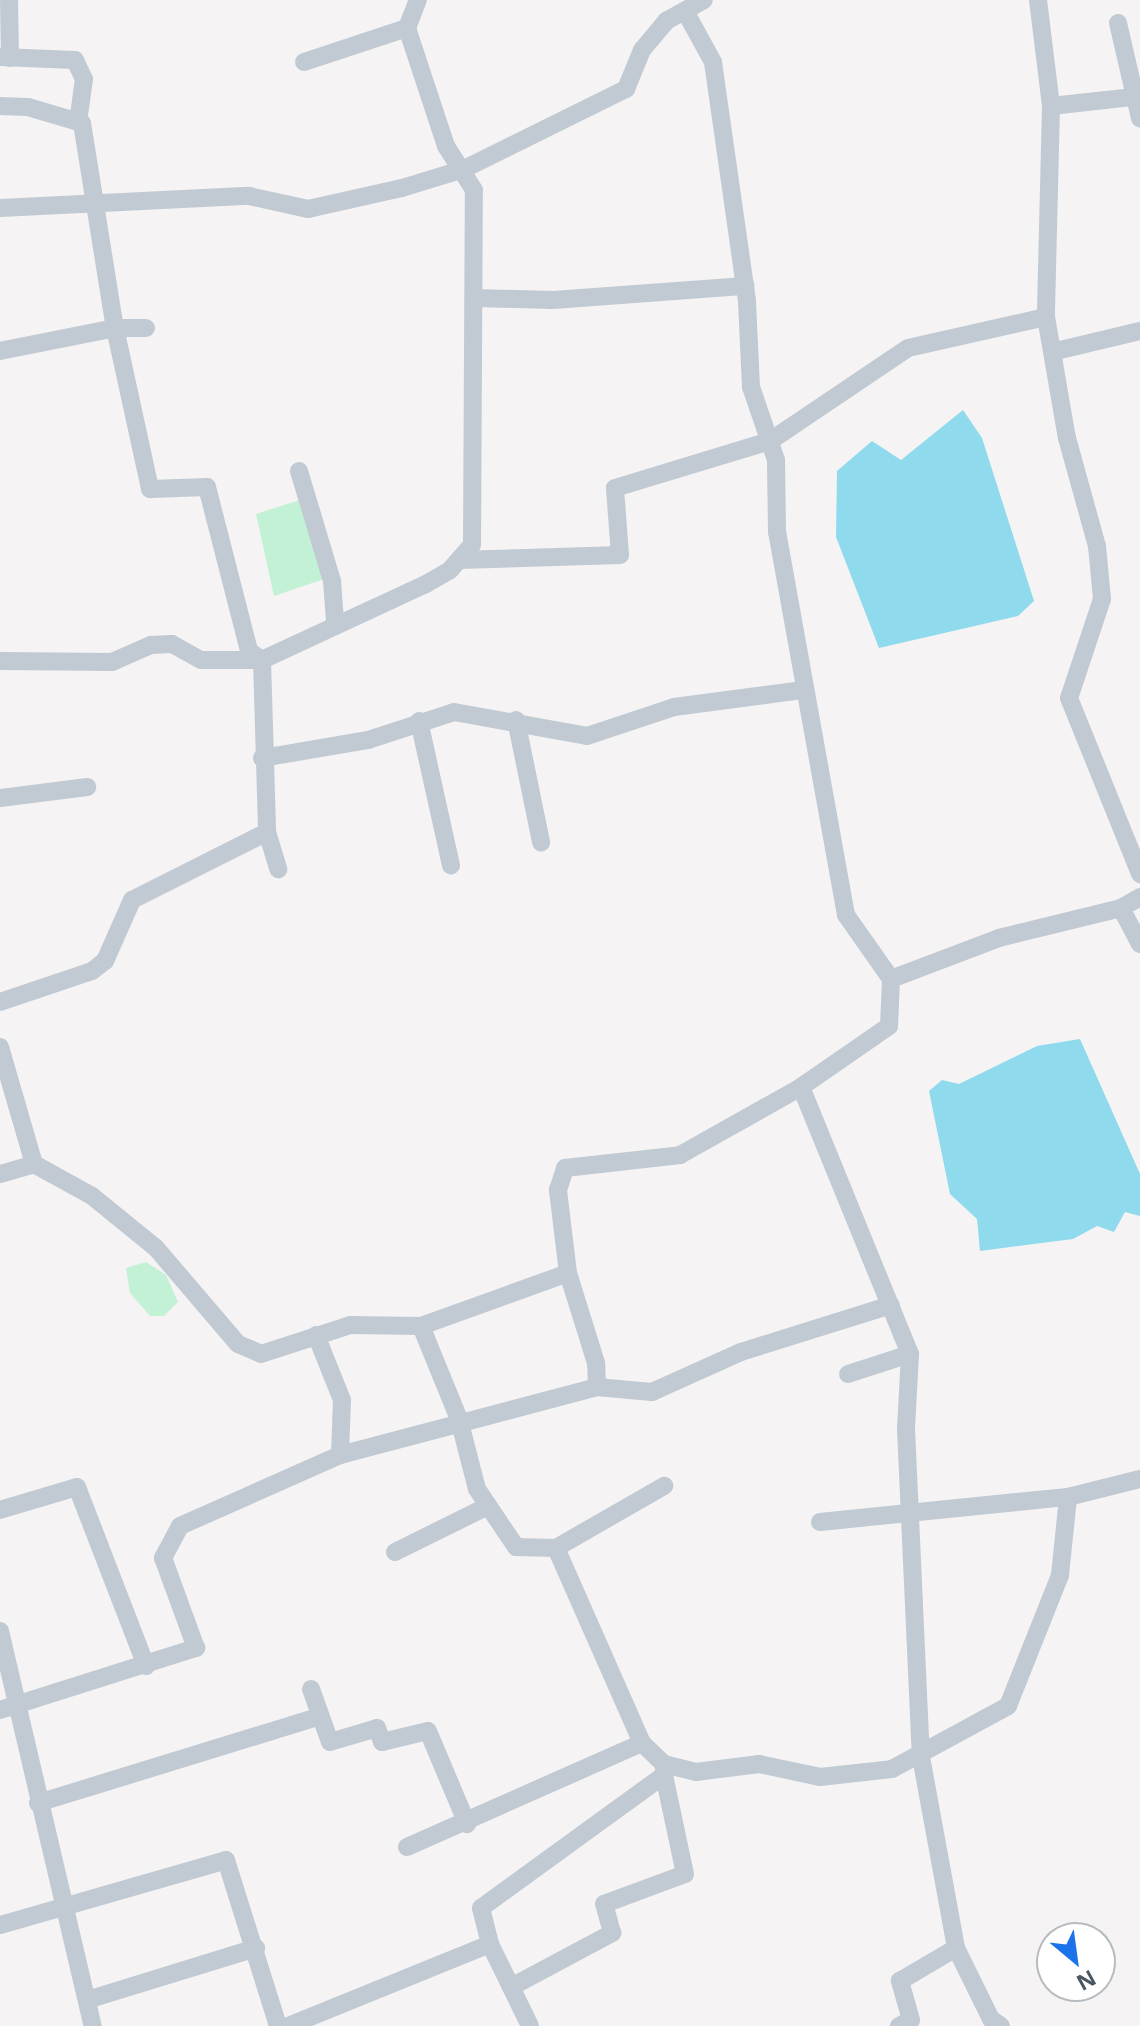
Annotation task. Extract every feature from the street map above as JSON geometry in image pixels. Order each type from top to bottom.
[{"type":"street","points":[[9,0],[5,57],[75,60],[84,79],[78,122],[115,328],[150,489],[207,487],[249,651],[262,660]]},
{"type":"street","points":[[0,661],[112,662],[151,645],[172,644],[201,660],[262,660],[335,621],[426,584],[459,560],[472,545],[477,496],[474,190],[432,113],[407,28],[418,0]]},
{"type":"street","points":[[0,208],[249,196],[308,209],[339,207],[464,169],[626,89],[642,50],[666,21],[704,0]]},
{"type":"street","points":[[1038,0],[1051,106],[1046,317],[1056,351],[1067,438],[1097,546],[1102,599],[1069,698],[1140,874]]},
{"type":"street","points":[[597,1387],[596,1363],[568,1273],[558,1190],[565,1168],[680,1155],[801,1087],[889,1026],[891,979],[846,915],[777,532],[770,441],[751,387],[745,286],[713,62],[685,11]]},
{"type":"street","points":[[1118,23],[1132,97],[1140,118]]},
{"type":"street","points":[[304,62],[407,28]]},
{"type":"street","points":[[1051,106],[1132,97]]},
{"type":"street","points":[[0,106],[28,107],[78,122]]},
{"type":"street","points":[[476,298],[553,300],[745,286]]},
{"type":"street","points":[[459,560],[620,555],[615,488],[770,441],[908,348],[1046,317]]},
{"type":"street","points":[[0,351],[115,328],[146,328]]},
{"type":"street","points":[[1056,351],[1140,331]]},
{"type":"street","points":[[299,471],[332,581],[335,621]]},
{"type":"street","points":[[262,660],[262,758],[267,832],[278,869]]},
{"type":"street","points":[[262,758],[368,740],[454,712],[516,720],[587,736],[674,707],[804,690]]},
{"type":"street","points":[[516,720],[541,842]]},
{"type":"street","points":[[419,721],[451,865]]},
{"type":"street","points":[[0,798],[87,787]]},
{"type":"street","points":[[0,1002],[92,971],[105,961],[132,900],[267,832]]},
{"type":"street","points":[[891,979],[999,938],[1121,908],[1140,897]]},
{"type":"street","points":[[1121,908],[1140,944]]},
{"type":"street","points":[[0,1047],[34,1164],[92,1196],[156,1248],[238,1344],[261,1354],[350,1325],[421,1326],[568,1273]]},
{"type":"street","points":[[801,1087],[910,1354],[906,1429],[914,1512],[921,1757],[956,1948],[990,2024]]},
{"type":"street","points":[[0,1174],[34,1164]]},
{"type":"street","points":[[8,1708],[196,1648],[163,1558],[180,1526],[340,1455],[459,1419],[597,1387],[652,1392],[741,1352],[891,1305]]},
{"type":"street","points":[[421,1326],[459,1419],[477,1489],[516,1547],[556,1548],[664,1486]]},
{"type":"street","points":[[316,1335],[342,1400],[340,1455]]},
{"type":"street","points":[[848,1374],[910,1354]]},
{"type":"street","points":[[820,1522],[1068,1497],[1140,1479]]},
{"type":"street","points":[[0,1510],[77,1487],[146,1666]]},
{"type":"street","points":[[530,2026],[490,1944],[481,1908],[664,1770],[696,1772],[759,1764],[820,1777],[892,1769],[921,1757],[1008,1706],[1060,1575],[1068,1497]]},
{"type":"street","points":[[395,1552],[488,1506]]},
{"type":"street","points":[[511,1987],[612,1933],[604,1904],[685,1874],[664,1770],[642,1743],[556,1548]]},
{"type":"street","points":[[0,1631],[8,1708],[38,1803],[93,2026]]},
{"type":"street","points":[[311,1689],[330,1742],[377,1728],[382,1742],[428,1731],[467,1824]]},
{"type":"street","points":[[38,1803],[320,1716]]},
{"type":"street","points":[[407,1847],[467,1824],[642,1743]]},
{"type":"street","points":[[0,1925],[64,1910],[226,1860],[278,2026]]},
{"type":"street","points":[[288,2026],[490,1944]]},
{"type":"street","points":[[87,2000],[256,1948]]},
{"type":"street","points":[[899,2026],[911,2020],[900,1981],[956,1948]]},
{"type":"green space","points":[[303,499],[324,579],[274,596],[256,514]]},
{"type":"green space","points":[[146,1262],[166,1275],[178,1302],[164,1316],[150,1316],[130,1293],[126,1268]]},
{"type":"water","points":[[963,410],[982,438],[1034,601],[1018,616],[879,648],[836,537],[837,471],[872,441],[901,460]]},
{"type":"water","points":[[1080,1039],[1140,1174],[1140,1216],[1125,1212],[1114,1232],[1097,1226],[1073,1239],[980,1251],[977,1219],[950,1194],[929,1091],[942,1080],[959,1084],[1037,1046]]}]
